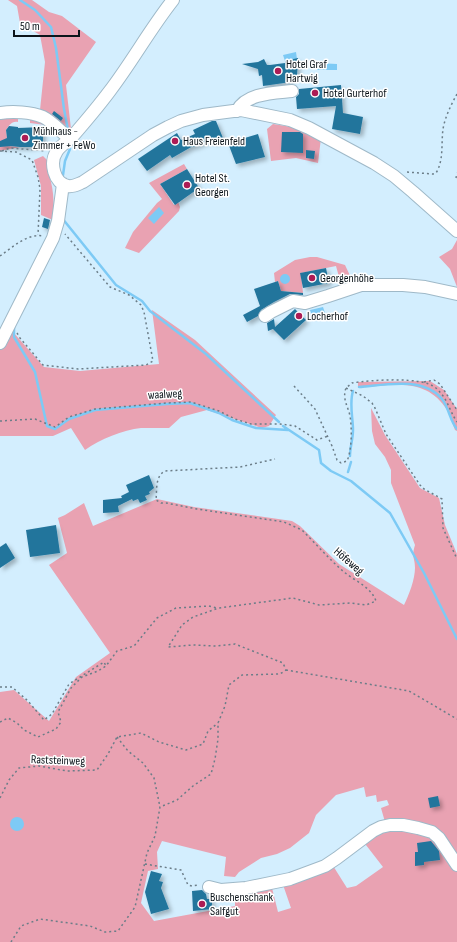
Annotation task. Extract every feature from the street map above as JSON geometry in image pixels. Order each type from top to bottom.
[{"type":"street","points":[[173,0],[152,29],[132,61],[108,93],[70,139],[56,152],[53,160],[53,170],[63,184],[74,186],[83,182],[153,135],[181,121],[203,114],[241,110],[290,120],[309,128],[374,163],[394,176],[457,232]]},
{"type":"street","points":[[237,110],[240,105],[261,94],[292,91]]},
{"type":"street","points":[[0,113],[19,113],[44,118],[70,139]]},
{"type":"street","points":[[0,343],[53,238],[57,226],[63,184]]},
{"type":"street","points":[[265,316],[293,301],[305,303],[361,285],[403,285],[424,287],[457,294]]},
{"type":"street","points":[[209,887],[221,890],[240,888],[297,877],[325,866],[373,831],[390,825],[403,825],[432,832],[439,838],[457,865]]},
{"type":"path","points":[[394,176],[403,172],[436,173],[442,155],[443,128],[457,94]]},
{"type":"path","points":[[0,151],[10,148],[56,152]]},
{"type":"path","points":[[0,151],[16,152],[32,160],[38,177],[40,189],[38,235]]},
{"type":"path","points":[[456,178],[457,173]]},
{"type":"path","points":[[16,330],[20,338],[43,365],[78,369],[146,364],[154,361],[144,312],[141,305],[129,296],[110,287],[57,226]]},
{"type":"path","points":[[0,256],[28,237],[38,235],[53,238]]},
{"type":"path","points":[[294,386],[315,409],[328,436],[337,460],[344,463],[349,459],[351,426],[350,415],[345,401],[346,388],[352,383],[400,380],[424,382],[434,380],[440,384],[457,410]]},
{"type":"path","points":[[424,382],[436,388],[444,397],[457,422]]},
{"type":"path","points":[[346,388],[363,396],[372,403],[386,434],[420,485],[424,489],[442,499],[443,528],[457,560]]},
{"type":"path","name":"waalweg","points":[[0,421],[35,419],[55,427],[69,417],[95,409],[167,402],[191,402],[251,424],[288,424],[295,426],[317,440],[328,436]]},
{"type":"path","name":"Höfeweg","points":[[219,608],[293,598],[319,605],[350,603],[366,605],[376,600],[374,594],[345,572],[296,526],[284,522],[161,503],[156,500],[158,478],[160,473],[165,471],[240,467],[275,458]]},
{"type":"path","name":"Raststeinweg","points":[[0,722],[8,718],[17,723],[24,730],[38,737],[56,729],[61,722],[58,712],[71,688],[82,677],[98,671],[106,666],[117,651],[134,646],[157,618],[176,608],[209,606],[219,608]]},
{"type":"path","points":[[219,608],[193,617],[182,625],[168,647],[235,644],[283,663],[286,670]]},
{"type":"path","points":[[0,687],[12,687],[28,700],[44,720],[52,714],[69,684],[104,662],[106,666]]},
{"type":"path","points":[[160,807],[177,800],[193,786],[211,774],[218,738],[218,723],[225,706],[229,685],[242,675],[280,674],[286,670],[409,691],[435,704],[457,719]]},
{"type":"path","points":[[11,942],[21,926],[40,919],[90,926],[105,932],[118,931],[135,907],[147,853],[155,836],[160,807],[154,778],[143,763],[128,751],[117,737],[141,733],[159,742],[186,750],[203,744],[208,731],[218,723]]},
{"type":"path","name":"Raststeinweg","points":[[0,798],[8,780],[18,768],[38,766],[67,771],[97,770],[117,737]]},
{"type":"path","points":[[145,864],[181,870],[188,885],[206,885],[209,887]]},
{"type":"shaded area","points":[[8,0],[32,0],[49,12],[62,16],[96,42],[66,85],[71,129],[64,131],[40,110],[45,62],[40,35],[20,23],[17,6]]},
{"type":"shaded area","points":[[0,113],[34,115],[46,125],[30,123],[30,118],[18,118],[18,122],[12,123],[6,130],[8,146],[20,147],[0,151]]},
{"type":"shaded area","points":[[273,124],[298,128],[321,138],[318,163],[296,158],[271,161],[267,129]]},
{"type":"shaded area","points":[[43,156],[47,160],[53,191],[53,220],[41,215],[41,186],[34,160]]},
{"type":"shaded area","points":[[184,164],[187,169],[160,184],[174,205],[178,202],[180,207],[179,211],[139,253],[125,248],[133,232],[162,199],[149,183]]},
{"type":"shaded area","points":[[457,240],[457,287],[450,269],[439,257],[452,249]]},
{"type":"shaded area","points":[[317,257],[345,265],[353,282],[347,284],[347,281],[339,277],[336,266],[301,273],[303,293],[281,291],[278,281],[275,282],[274,273],[295,260]]},
{"type":"shaded area","points":[[152,310],[195,340],[276,415],[269,426],[262,428],[207,410],[181,417],[169,428],[141,428],[119,433],[98,442],[85,450],[71,428],[53,436],[0,436],[0,343],[13,332],[44,367],[80,371],[159,364]]},
{"type":"shaded area","points":[[430,381],[444,390],[457,409],[457,431],[455,430],[450,415],[445,407],[437,397],[427,391],[406,385],[382,385],[358,388],[358,382]]},
{"type":"shaded area","points":[[371,408],[385,435],[420,488],[439,498],[445,525],[457,554],[457,942],[0,942],[0,692],[14,690],[49,721],[76,677],[110,653],[49,565],[67,553],[58,518],[84,503],[93,526],[157,499],[194,507],[292,521],[300,526],[339,564],[404,605],[410,592],[414,577],[415,564],[413,553],[415,545],[391,483],[391,470],[385,457],[375,444],[372,431]],"holes":[[[364,787],[366,797],[376,795],[377,802],[387,800],[389,805],[381,808],[385,822],[359,836],[383,867],[356,886],[347,888],[330,861],[281,879],[291,908],[278,912],[272,888],[235,887],[235,906],[154,921],[141,903],[148,871],[158,869],[157,852],[162,841],[226,857],[224,876],[235,877],[239,872],[261,858],[277,854],[290,848],[309,833],[316,815],[336,795]]]},
{"type":"water","points":[[296,52],[297,59],[285,61],[283,55]]},
{"type":"water","points":[[317,63],[337,64],[337,70],[317,70]]},
{"type":"water","points":[[159,207],[164,213],[154,224],[148,218]]},
{"type":"water","points":[[285,274],[290,279],[285,284],[280,279]]},
{"type":"water","points":[[323,307],[325,313],[312,316],[310,310]]},
{"type":"water","points":[[14,817],[20,817],[24,821],[24,827],[20,831],[14,831],[10,827],[10,821]]},
{"type":"building","points":[[298,58],[297,76],[290,77],[291,82],[263,86],[262,75],[259,76],[258,69],[242,64],[258,62],[264,59],[267,65],[270,65],[285,63],[285,61]]},
{"type":"building","points":[[341,85],[343,113],[363,117],[360,134],[332,129],[336,106],[297,109],[296,97],[299,94],[299,89]]},
{"type":"building","points":[[54,111],[63,118],[61,121],[52,114]]},
{"type":"building","points":[[212,121],[216,121],[223,138],[214,143],[212,139],[193,146],[172,158],[170,155],[147,171],[138,159],[177,133],[181,140],[195,134],[193,130]]},
{"type":"building","points":[[9,126],[18,128],[43,127],[43,145],[32,147],[0,147],[0,141],[7,138],[6,130]]},
{"type":"building","points":[[282,132],[300,132],[303,134],[303,153],[281,152]]},
{"type":"building","points":[[258,134],[265,157],[236,164],[228,143]]},
{"type":"building","points":[[306,150],[315,151],[314,159],[306,158]]},
{"type":"building","points":[[187,169],[199,188],[175,205],[160,184]]},
{"type":"building","points":[[44,218],[50,220],[48,229],[42,227]]},
{"type":"building","points":[[326,268],[329,283],[303,288],[300,273]]},
{"type":"building","points":[[278,281],[281,291],[303,293],[303,295],[290,294],[261,310],[258,316],[247,322],[243,315],[260,306],[254,289]]},
{"type":"building","points":[[295,309],[306,320],[284,340],[273,329],[268,331],[267,323],[274,319],[275,327]]},
{"type":"building","points":[[149,475],[154,488],[149,492],[150,494],[145,496],[147,500],[140,503],[138,499],[133,501],[132,499],[118,506],[119,512],[103,513],[103,500],[122,498],[121,496],[129,492],[126,485]]},
{"type":"building","points":[[56,525],[60,553],[30,557],[26,530]]},
{"type":"building","points":[[6,543],[15,558],[0,568],[0,547]]},
{"type":"building","points":[[438,796],[440,806],[430,808],[428,798]]},
{"type":"building","points":[[431,841],[439,851],[440,860],[424,862],[424,865],[415,866],[415,852],[418,852],[417,843]]},
{"type":"building","points":[[151,871],[162,874],[159,881],[163,882],[161,888],[169,909],[151,914],[145,892]]},
{"type":"building","name":"Buschenschank Salfgut","points":[[202,890],[206,894],[207,899],[212,899],[212,909],[193,911],[192,891]]},
{"type":"waterway","points":[[20,0],[35,10],[51,27],[56,48],[68,130]]},
{"type":"waterway","points":[[63,175],[65,161],[70,149]]},
{"type":"waterway","points":[[62,218],[116,285],[142,301],[150,311],[206,354],[279,422]]},
{"type":"waterway","points":[[14,326],[14,337],[35,372],[47,426],[55,429],[69,419],[95,410],[190,403],[256,428],[288,430]]},
{"type":"waterway","points":[[359,387],[392,384],[425,387],[442,399],[457,429]]},
{"type":"waterway","points":[[350,456],[353,433],[351,405],[353,391]]},
{"type":"waterway","points":[[283,426],[319,450],[321,463],[331,471],[351,481],[390,513],[424,573],[457,639]]},
{"type":"waterway","points":[[348,472],[351,462]]},
{"type":"place","name":"Hotel Graf Hartwig","points":[[278,71]]},
{"type":"place","name":"Hotel Gurterhof","points":[[315,93]]},
{"type":"place","name":"Mühlhaus - Zimmer + FeWo","points":[[25,138]]},
{"type":"place","name":"Haus Freienfeld","points":[[175,141]]},
{"type":"place","name":"Hotel St. Georgen","points":[[187,185]]},
{"type":"place","name":"Georgenhöhe","points":[[312,278]]},
{"type":"place","name":"Locherhof","points":[[299,316]]},
{"type":"place","name":"Buschenschank Salfgut","points":[[202,904]]}]
